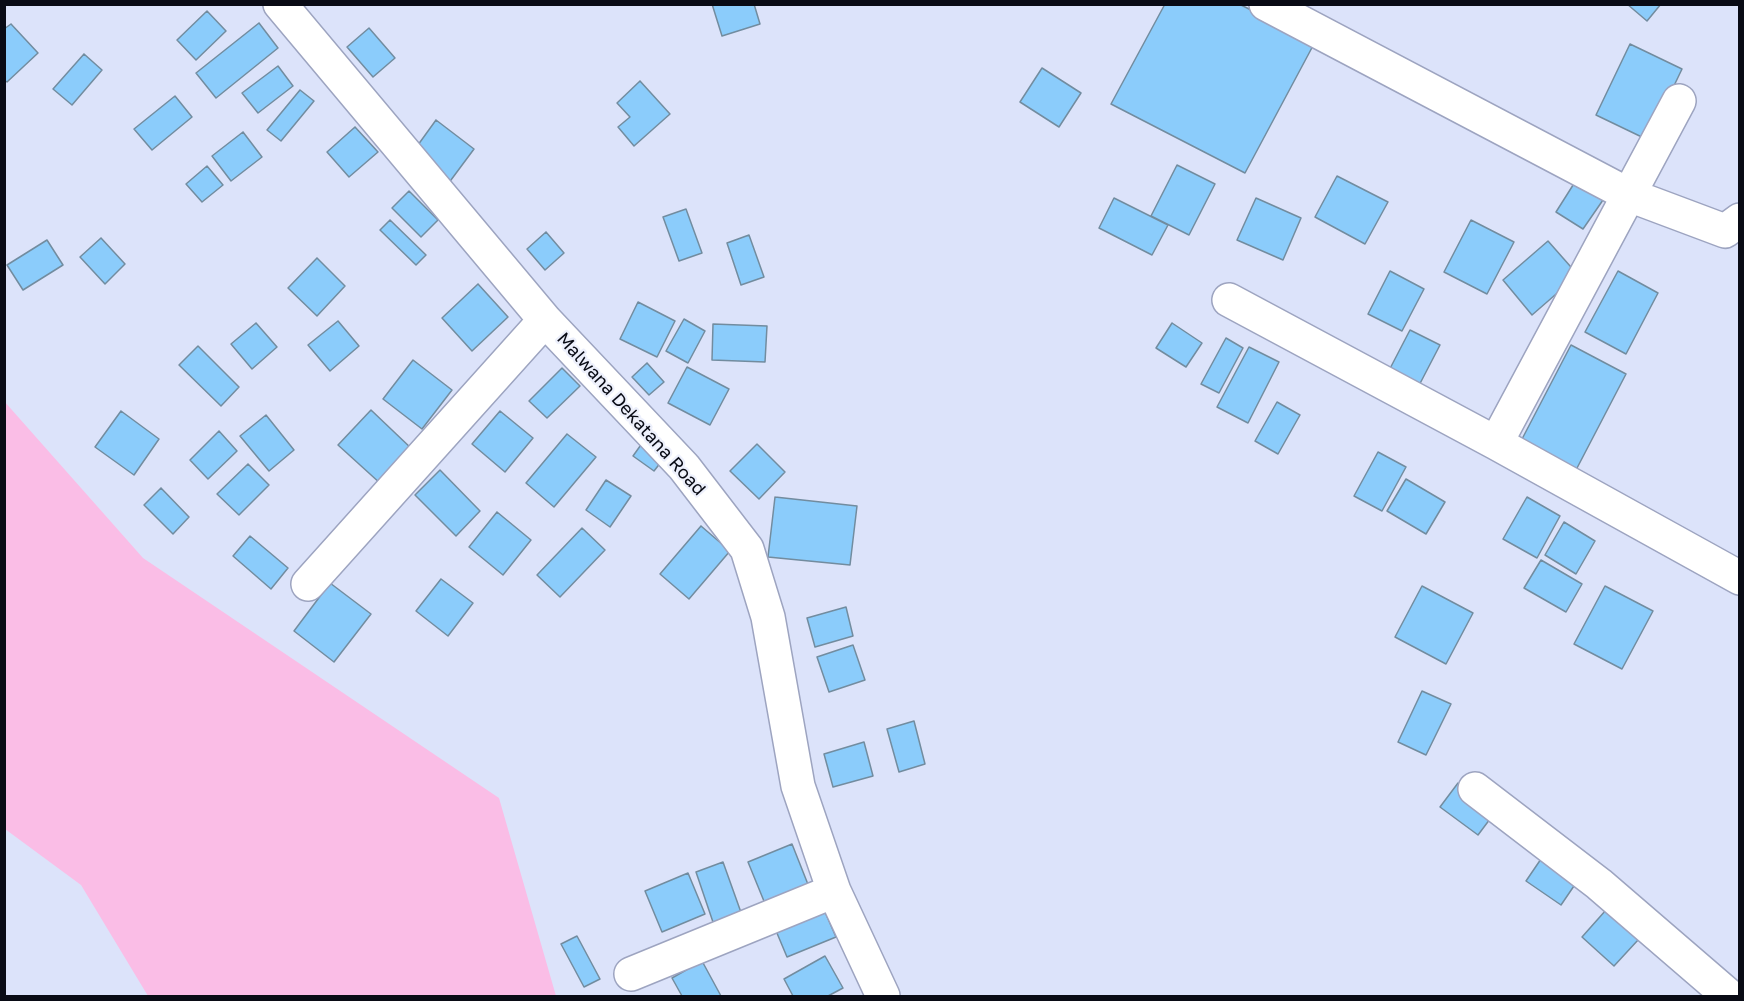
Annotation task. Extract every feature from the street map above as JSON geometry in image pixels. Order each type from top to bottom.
[{"type":"street","name":"Malwana Dekatana Road","points":[[280,4],[545,320],[684,467],[747,549],[768,617],[798,786],[834,891],[883,996]]},
{"type":"street","points":[[1266,4],[1629,195],[1735,228]]},
{"type":"street","points":[[1496,443],[1679,101]]},
{"type":"street","points":[[1229,300],[1496,443],[1740,578]]},
{"type":"street","points":[[308,584],[545,320]]},
{"type":"street","points":[[1475,789],[1599,885],[1729,996]]},
{"type":"street","points":[[631,974],[834,891]]},
{"type":"shaded area","points":[[4,401],[143,558],[499,798],[556,996],[148,996],[81,885],[5,829]]},
{"type":"building","points":[[712,4],[754,4],[760,24],[722,36]]},
{"type":"building","points":[[1165,4],[1239,4],[1315,42],[1245,173],[1111,104]]},
{"type":"building","points":[[1627,4],[1661,4],[1647,21]]},
{"type":"building","points":[[207,11],[226,31],[196,60],[177,40]]},
{"type":"building","points":[[259,23],[278,48],[216,98],[196,73]]},
{"type":"building","points":[[11,24],[38,53],[7,82],[4,80],[4,29]]},
{"type":"building","points":[[369,28],[395,58],[373,77],[347,47]]},
{"type":"building","points":[[1630,44],[1682,69],[1648,140],[1596,115]]},
{"type":"building","points":[[84,54],[102,70],[72,105],[53,89]]},
{"type":"building","points":[[278,66],[293,86],[258,113],[242,93]]},
{"type":"building","points":[[1042,68],[1081,93],[1059,127],[1020,102]]},
{"type":"building","points":[[640,81],[670,114],[634,146],[618,127],[630,117],[617,103]]},
{"type":"building","points":[[300,90],[314,101],[281,141],[267,130]]},
{"type":"building","points":[[175,96],[192,117],[152,150],[134,129]]},
{"type":"building","points":[[436,120],[474,149],[448,184],[410,156]]},
{"type":"building","points":[[355,127],[378,152],[349,177],[327,152]]},
{"type":"building","points":[[243,132],[262,157],[231,181],[212,156]]},
{"type":"building","points":[[1177,165],[1215,184],[1189,235],[1151,216]]},
{"type":"building","points":[[207,166],[223,185],[202,202],[186,184]]},
{"type":"building","points":[[1337,176],[1388,202],[1365,244],[1315,217]]},
{"type":"building","points":[[1575,182],[1603,200],[1583,229],[1556,212]]},
{"type":"building","points":[[409,191],[438,220],[421,237],[392,208]]},
{"type":"building","points":[[1114,198],[1168,225],[1152,255],[1099,228]]},
{"type":"building","points":[[1256,198],[1301,218],[1283,260],[1237,240]]},
{"type":"building","points":[[686,209],[702,253],[679,261],[663,217]]},
{"type":"building","points":[[390,220],[426,255],[416,265],[380,230]]},
{"type":"building","points":[[1471,220],[1514,242],[1487,294],[1444,272]]},
{"type":"building","points":[[546,232],[564,253],[545,270],[527,249]]},
{"type":"building","points":[[749,235],[764,277],[741,285],[727,243]]},
{"type":"building","points":[[101,238],[125,264],[105,284],[80,257]]},
{"type":"building","points":[[47,240],[63,265],[23,290],[7,265]]},
{"type":"building","points":[[1548,241],[1578,275],[1532,315],[1503,280]]},
{"type":"building","points":[[317,258],[345,286],[317,316],[288,288]]},
{"type":"building","points":[[1390,271],[1424,289],[1402,331],[1368,314]]},
{"type":"building","points":[[1618,271],[1658,293],[1626,354],[1585,332]]},
{"type":"building","points":[[478,284],[508,317],[472,351],[442,318]]},
{"type":"building","points":[[638,302],[675,321],[657,357],[620,339]]},
{"type":"building","points":[[684,319],[705,331],[688,363],[666,351]]},
{"type":"building","points":[[338,321],[359,346],[330,371],[308,345]]},
{"type":"building","points":[[256,323],[277,347],[252,369],[231,344]]},
{"type":"building","points":[[1172,323],[1202,343],[1186,367],[1156,348]]},
{"type":"building","points":[[713,324],[767,326],[765,362],[712,360]]},
{"type":"building","points":[[1410,330],[1440,345],[1413,397],[1383,382]]},
{"type":"building","points":[[1226,338],[1243,348],[1219,393],[1201,384]]},
{"type":"building","points":[[1571,345],[1626,374],[1576,470],[1521,441]]},
{"type":"building","points":[[198,346],[239,387],[221,406],[179,365]]},
{"type":"building","points":[[1249,347],[1279,362],[1248,423],[1217,407]]},
{"type":"building","points":[[413,360],[452,390],[422,429],[383,399]]},
{"type":"building","points":[[647,363],[664,382],[649,395],[632,377]]},
{"type":"building","points":[[687,367],[729,389],[710,425],[668,403]]},
{"type":"building","points":[[562,368],[580,386],[547,418],[529,401]]},
{"type":"building","points":[[1277,402],[1300,415],[1278,454],[1255,441]]},
{"type":"building","points":[[371,410],[413,450],[381,484],[338,445]]},
{"type":"building","points":[[121,411],[159,439],[134,475],[95,447]]},
{"type":"building","points":[[500,411],[533,438],[505,472],[472,444]]},
{"type":"building","points":[[266,415],[294,450],[269,471],[240,436]]},
{"type":"building","points":[[219,431],[237,451],[208,479],[190,460]]},
{"type":"building","points":[[567,434],[596,457],[554,507],[526,483]]},
{"type":"building","points":[[643,442],[665,457],[654,471],[633,456]]},
{"type":"building","points":[[757,444],[785,472],[759,499],[730,471]]},
{"type":"building","points":[[1378,452],[1406,467],[1382,511],[1354,496]]},
{"type":"building","points":[[248,464],[269,485],[239,515],[217,494]]},
{"type":"building","points":[[440,470],[480,511],[456,536],[415,495]]},
{"type":"building","points":[[1406,479],[1445,502],[1426,534],[1387,511]]},
{"type":"building","points":[[606,480],[631,496],[610,527],[586,510]]},
{"type":"building","points":[[161,488],[189,517],[173,534],[144,505]]},
{"type":"building","points":[[775,497],[857,506],[850,565],[768,557]]},
{"type":"building","points":[[1527,497],[1560,516],[1537,558],[1503,539]]},
{"type":"building","points":[[497,512],[531,540],[503,575],[469,547]]},
{"type":"building","points":[[1564,522],[1595,541],[1576,574],[1545,555]]},
{"type":"building","points":[[701,526],[730,551],[689,599],[660,574]]},
{"type":"building","points":[[582,528],[605,550],[560,597],[537,575]]},
{"type":"building","points":[[250,536],[288,568],[271,589],[233,556]]},
{"type":"building","points":[[1541,560],[1582,584],[1566,612],[1524,588]]},
{"type":"building","points":[[441,579],[473,603],[448,636],[416,611]]},
{"type":"building","points":[[330,583],[371,614],[334,662],[294,631]]},
{"type":"building","points":[[1422,586],[1473,613],[1446,664],[1395,637]]},
{"type":"building","points":[[1605,586],[1653,611],[1622,669],[1574,644]]},
{"type":"building","points":[[846,607],[853,636],[815,647],[807,618]]},
{"type":"building","points":[[853,645],[865,680],[829,692],[817,657]]},
{"type":"building","points":[[1422,691],[1451,704],[1426,755],[1398,742]]},
{"type":"building","points":[[914,721],[925,764],[899,772],[887,729]]},
{"type":"building","points":[[864,742],[873,776],[833,787],[824,754]]},
{"type":"building","points":[[1458,783],[1496,811],[1478,835],[1440,807]]},
{"type":"building","points":[[792,844],[811,892],[768,911],[748,862]]},
{"type":"building","points":[[1541,859],[1576,883],[1561,905],[1526,881]]},
{"type":"building","points":[[723,862],[743,918],[715,928],[696,872]]},
{"type":"building","points":[[688,873],[705,914],[662,932],[645,891]]},
{"type":"building","points":[[822,905],[836,937],[787,957],[774,926]]},
{"type":"building","points":[[1606,910],[1638,940],[1614,966],[1582,937]]},
{"type":"building","points":[[577,936],[600,979],[584,987],[561,944]]},
{"type":"building","points":[[825,956],[843,988],[828,996],[793,996],[784,979]]},
{"type":"building","points":[[702,961],[721,996],[682,996],[672,978]]}]
